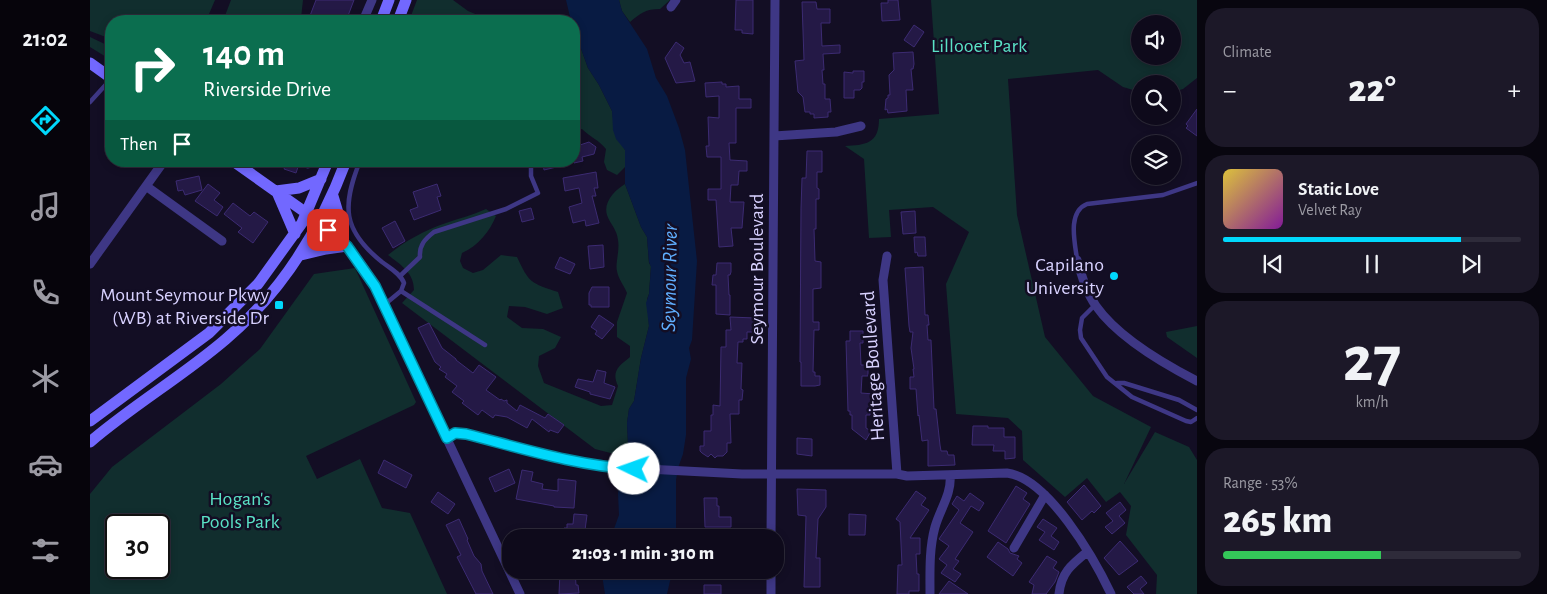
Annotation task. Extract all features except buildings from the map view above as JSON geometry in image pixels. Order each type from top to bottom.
[{"type":"main road","points":[[383,15],[389,0]]},
{"type":"main road","points":[[400,15],[406,0]]},
{"type":"main road","points":[[90,63],[105,74]]},
{"type":"main road","points":[[242,167],[319,223]]},
{"type":"main road","points":[[90,421],[209,333],[258,284],[295,234],[306,214],[326,167]]},
{"type":"main road","points":[[90,442],[114,421],[189,368],[252,316],[272,294],[300,255],[333,196],[344,167]]},
{"type":"main road","points":[[276,191],[299,188],[321,179]]},
{"type":"main road","points":[[276,191],[295,234]]},
{"type":"main road","points":[[300,255],[345,244],[333,196]]},
{"type":"street","points":[[366,15],[372,0]]},
{"type":"street","name":"Seymour Boulevard","points":[[772,529],[775,0]]},
{"type":"street","points":[[774,136],[836,132],[860,126]]},
{"type":"street","points":[[90,264],[160,167]]},
{"type":"street","points":[[146,186],[222,241]]},
{"type":"street","points":[[319,223],[345,244],[387,303],[447,438],[520,594]]},
{"type":"street","name":"Heritage Boulevard","points":[[887,256],[883,280],[897,474]]},
{"type":"street","points":[[1077,260],[1084,284],[1095,305],[1106,320],[1148,352],[1197,381]]},
{"type":"street","points":[[447,438],[455,433],[466,434],[580,463],[615,468],[742,474],[897,474],[907,476],[1006,472],[1017,474],[1031,482],[1046,496],[1068,523],[1102,575],[1111,594]]},
{"type":"street","points":[[930,594],[931,546],[935,526],[950,491],[950,475]]},
{"type":"street","points":[[1014,548],[1046,496]]},
{"type":"street","points":[[1059,594],[1061,580],[1074,563],[1087,552]]},
{"type":"street","points":[[771,579],[771,594]]},
{"type":"lane","points":[[90,102],[105,86]]},
{"type":"lane","points":[[358,167],[349,193],[348,206],[351,225],[366,248],[400,276],[404,283],[401,291],[387,303]]},
{"type":"lane","points":[[400,276],[420,257],[420,249],[424,239],[434,232],[506,209],[538,193],[531,176],[530,167]]},
{"type":"lane","points":[[1077,260],[1075,220],[1078,210],[1087,204],[1164,195],[1197,183]]},
{"type":"lane","points":[[401,291],[485,345]]},
{"type":"lane","points":[[1095,305],[1082,318],[1081,338],[1107,377],[1117,383],[1132,397],[1186,421],[1191,422],[1197,418]]},
{"type":"lane","points":[[1117,383],[1124,382],[1179,400],[1197,410]]},
{"type":"green space","points":[[90,0],[215,0],[209,15],[105,15],[105,37],[90,31]]},
{"type":"green space","points":[[231,0],[303,0],[301,15],[225,15]]},
{"type":"green space","points":[[417,0],[453,0],[468,11],[478,15],[446,14],[411,15]]},
{"type":"green space","points":[[619,0],[670,0],[660,9],[644,12],[630,22],[622,11]]},
{"type":"green space","name":"Lillooet Park","points":[[931,0],[1197,0],[1197,78],[1183,89],[1181,90],[1181,75],[1131,75],[1131,89],[1123,87],[1098,70],[1008,79],[1017,215],[1045,337],[1093,396],[1151,427],[1124,484],[1155,432],[1189,447],[1197,460],[1197,594],[1156,594],[1157,575],[1126,535],[1131,506],[1120,492],[1106,502],[1087,478],[1065,497],[1023,460],[1022,431],[1008,418],[956,414],[946,284],[969,232],[933,207],[889,210],[891,237],[869,238],[864,159],[845,146],[870,142],[876,134],[879,119],[939,114]]},
{"type":"green space","points":[[90,37],[105,44],[105,56],[90,47]]},
{"type":"green space","points":[[580,46],[588,68],[612,111],[615,133],[625,150],[625,167],[617,175],[607,170],[604,162],[606,149],[580,129]]},
{"type":"green space","points":[[625,184],[641,227],[647,237],[649,263],[651,266],[647,299],[649,326],[641,358],[634,401],[629,409],[626,457],[595,449],[402,303],[414,290],[412,279],[398,262],[388,255],[401,245],[423,233],[486,209],[496,216],[483,238],[462,253],[460,261],[463,268],[473,273],[483,270],[501,255],[517,257],[532,281],[558,292],[563,308],[547,314],[525,307],[509,306],[507,317],[522,328],[543,329],[561,337],[555,348],[539,356],[538,366],[544,383],[601,406],[612,405],[618,386],[615,376],[617,369],[630,357],[630,346],[617,337],[617,322],[627,293],[617,271],[617,236],[606,210],[608,201]]},
{"type":"green space","name":"Hogan's Pools Park","points":[[355,268],[416,402],[414,405],[306,456],[317,479],[360,459],[382,508],[410,513],[447,594],[90,594],[90,494],[112,467],[221,384],[260,349],[314,274]]},
{"type":"green space","points":[[1197,326],[1197,358],[1167,337],[1166,332]]},
{"type":"water","name":"Seymour River","points":[[566,0],[619,0],[622,11],[647,49],[656,78],[667,96],[685,150],[697,261],[692,340],[689,348],[691,359],[686,378],[686,435],[676,480],[676,529],[614,529],[619,515],[618,493],[628,444],[627,423],[629,409],[634,401],[641,358],[649,326],[646,303],[649,294],[651,267],[647,237],[641,227],[625,184],[625,150],[616,139],[613,130],[612,111],[588,68],[580,46],[580,15],[570,15]]},
{"type":"water","points":[[603,579],[671,579],[667,594],[605,594]]},
{"type":"place","name":"Capilano University","points":[[1114,276]]},
{"type":"place","name":"Mount Seymour Pkwy (WB) at Riverside Dr","points":[[279,305]]},
{"type":"route","points":[[328,230],[343,241],[375,286],[447,438],[455,433],[466,434],[580,463],[634,469]]}]
